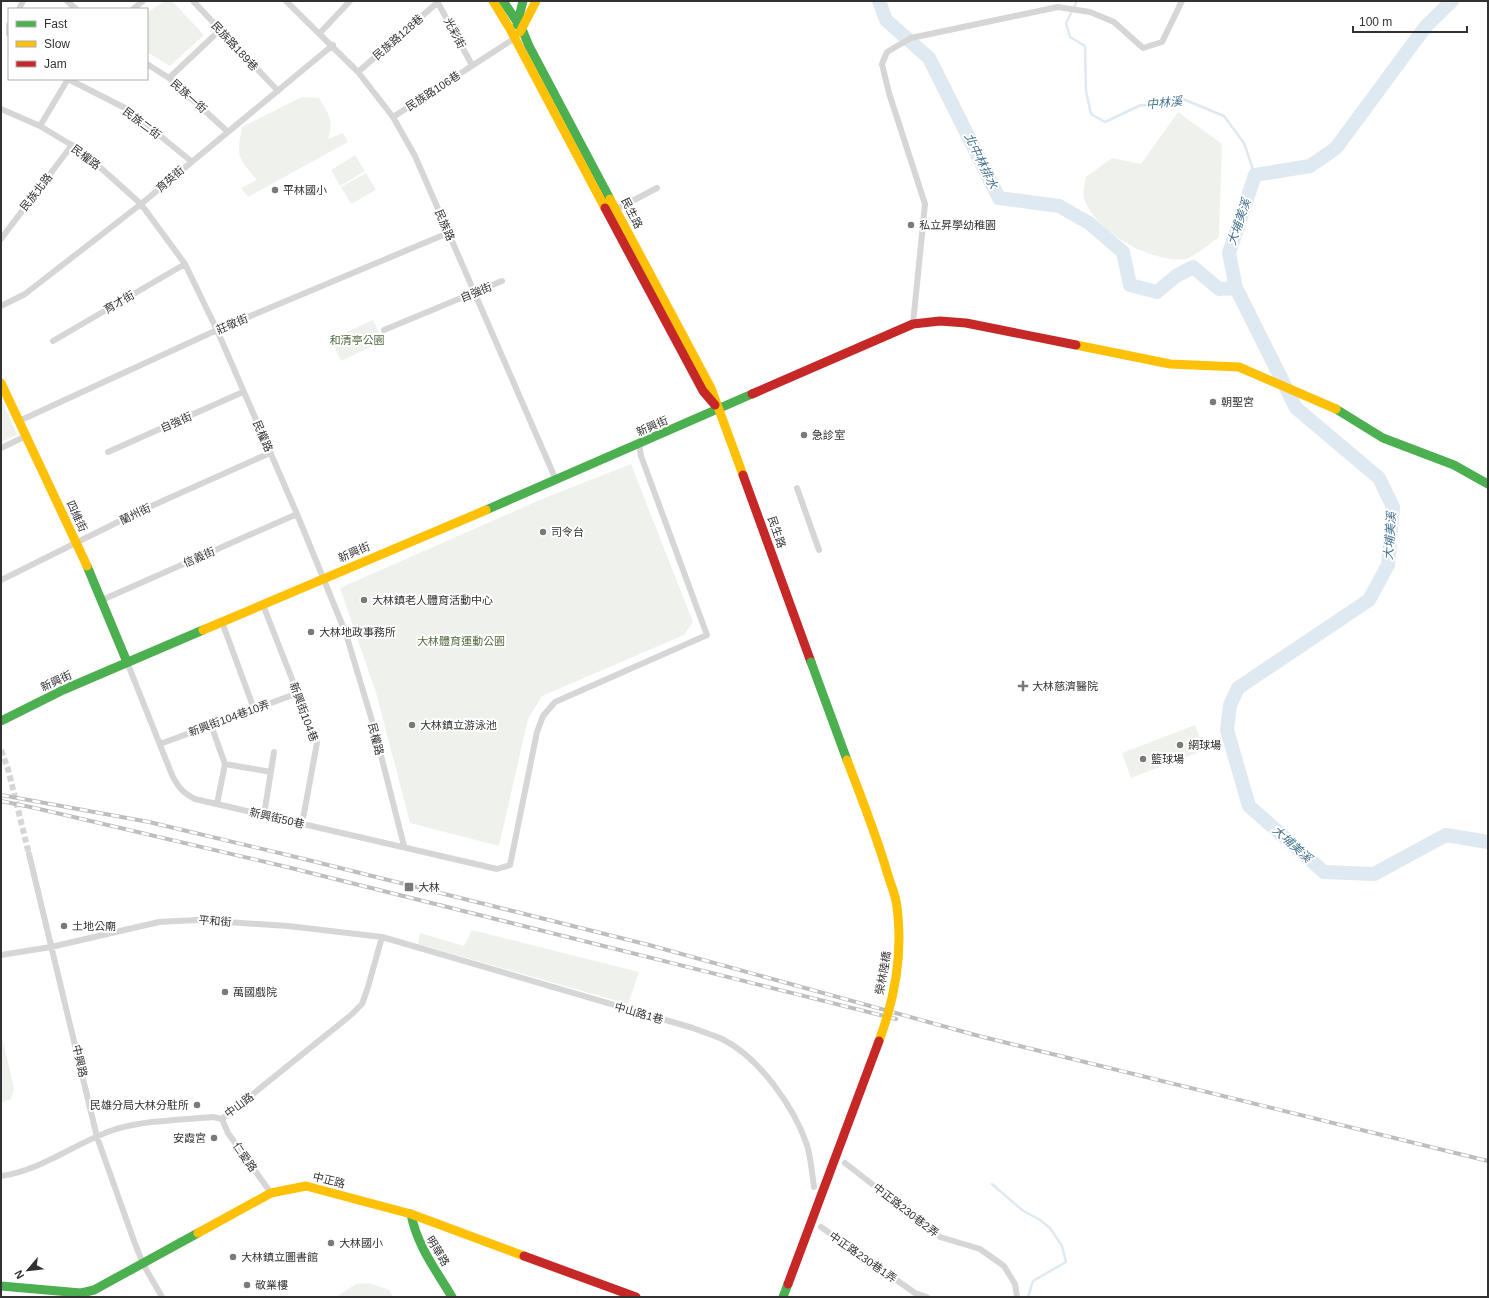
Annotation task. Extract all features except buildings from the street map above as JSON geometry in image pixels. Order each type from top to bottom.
[{"type":"main road","name":"民生路","points":[[493,1],[510,28],[699,384],[718,410]]},
{"type":"main road","name":"民生路","points":[[503,1],[520,25],[529,46],[711,388],[718,410],[755,504],[811,662]]},
{"type":"main road","points":[[520,25],[523,1]]},
{"type":"main road","points":[[515,38],[520,25],[536,1]]},
{"type":"main road","name":"新興街","points":[[1,721],[63,690],[556,480],[913,324],[940,321],[966,323],[1170,364],[1238,367],[1336,409],[1383,438],[1454,465],[1488,484]]},
{"type":"main road","name":"四維街","points":[[1,383],[77,543],[128,662]]},
{"type":"main road","name":"榮林陸橋","points":[[783,1297],[885,1025],[896,979],[900,947],[897,905],[881,850],[811,662]]},
{"type":"main road","name":"中正路","points":[[1,1286],[81,1293],[94,1290],[271,1193],[306,1186],[411,1214],[636,1297]]},
{"type":"main road","name":"明華路","points":[[411,1214],[412,1228],[452,1297]]},
{"type":"street","points":[[67,1],[75,8]]},
{"type":"street","points":[[134,8],[142,1]]},
{"type":"street","name":"民族路189巷","points":[[193,1],[278,91]]},
{"type":"street","name":"民族路","points":[[286,1],[333,45],[358,72],[394,117],[415,156],[556,480]]},
{"type":"street","points":[[320,33],[350,1]]},
{"type":"street","name":"光彩街","points":[[438,1],[472,65]]},
{"type":"street","name":"民族路128巷","points":[[358,72],[438,1]]},
{"type":"street","points":[[913,324],[925,204],[889,94],[882,64],[887,52],[911,38],[1058,7],[1090,12],[1114,22],[1143,48],[1162,42],[1182,1]]},
{"type":"street","points":[[169,78],[220,30]]},
{"type":"street","name":"民族路106巷","points":[[394,117],[515,38]]},
{"type":"street","name":"育英街","points":[[1,306],[25,294],[141,204],[191,161],[333,45]]},
{"type":"street","name":"民族一街","points":[[148,65],[169,78],[228,132]]},
{"type":"street","points":[[40,126],[67,80]]},
{"type":"street","name":"民族二街","points":[[70,80],[127,109],[191,161]]},
{"type":"street","name":"民權路","points":[[1,109],[40,126],[83,152],[141,204],[185,264],[217,330],[297,514],[346,634],[373,724],[404,846]]},
{"type":"street","name":"民族北路","points":[[1,239],[72,145]]},
{"type":"street","points":[[616,209],[657,188]]},
{"type":"street","name":"莊敬街","points":[[19,421],[217,330],[448,233]]},
{"type":"street","name":"育才街","points":[[53,341],[185,264]]},
{"type":"street","name":"自強街","points":[[384,330],[502,281]]},
{"type":"street","name":"自強街","points":[[108,452],[243,392]]},
{"type":"street","points":[[1,448],[26,436]]},
{"type":"street","name":"新興街50巷","points":[[128,662],[178,787],[195,799],[404,846],[497,869],[510,865],[537,732],[543,716],[555,702],[707,635],[641,456],[639,444]]},
{"type":"street","name":"蘭州街","points":[[1,580],[138,512],[270,453]]},
{"type":"street","points":[[797,488],[819,550]]},
{"type":"street","name":"信義街","points":[[102,600],[297,514]]},
{"type":"street","name":"新興街104巷","points":[[263,605],[317,743],[302,824]]},
{"type":"street","points":[[222,622],[254,709]]},
{"type":"street","name":"新興街104巷10弄","points":[[160,744],[298,693]]},
{"type":"street","points":[[211,725],[225,764],[217,804]]},
{"type":"street","points":[[264,815],[274,752]]},
{"type":"street","points":[[225,764],[271,772]]},
{"type":"street","name":"中興路","points":[[29,854],[98,1137],[143,1264],[162,1297]]},
{"type":"street","name":"平和街","points":[[1,955],[51,947],[159,922],[197,920],[288,926],[382,937]]},
{"type":"street","name":"中山路","points":[[1,1176],[36,1167],[116,1129],[155,1122],[213,1117],[222,1118],[352,1015],[362,1004],[382,937]]},
{"type":"street","name":"中山路1巷","points":[[382,937],[693,1028],[723,1039],[750,1058],[770,1078],[788,1106],[806,1144],[812,1166],[814,1187]]},
{"type":"street","name":"仁愛路","points":[[222,1118],[228,1133],[271,1193]]},
{"type":"street","name":"中正路230巷2弄","points":[[846,1163],[940,1237],[980,1249],[1004,1266],[1015,1284],[1017,1297]]},
{"type":"street","name":"中正路230巷1弄","points":[[821,1227],[915,1293],[927,1297]]},
{"type":"green space","points":[[164,1],[172,1],[204,35],[170,66],[148,53],[148,12]]},
{"type":"green space","points":[[302,97],[319,98],[330,118],[331,127],[328,139],[343,133],[348,142],[248,197],[241,188],[257,180],[246,167],[240,156],[239,145],[242,127]]},
{"type":"green space","points":[[1178,112],[1222,144],[1219,237],[1186,259],[1172,259],[1157,256],[1141,251],[1126,243],[1099,222],[1090,210],[1083,193],[1086,177],[1112,158],[1141,164]]},
{"type":"green space","points":[[355,155],[365,171],[340,186],[331,170]]},
{"type":"green space","points":[[366,173],[376,190],[351,204],[341,187]]},
{"type":"green space","name":"和清亭公園","points":[[373,320],[383,341],[341,361],[331,339]]},
{"type":"green space","points":[[1,399],[17,435],[1,442]]},
{"type":"green space","name":"大林體育運動公園","points":[[631,464],[693,622],[684,635],[542,696],[528,719],[499,846],[410,823],[377,696],[340,588],[542,499]]},
{"type":"green space","points":[[1195,725],[1204,750],[1131,778],[1122,753]]},
{"type":"green space","points":[[472,930],[639,972],[628,1004],[418,944],[420,933],[464,946]]},
{"type":"green space","points":[[1,1033],[14,1088],[11,1099],[1,1103]]},
{"type":"green space","points":[[369,1283],[389,1290],[393,1297],[336,1297],[356,1284]]},
{"type":"waterway","name":"北中林排水","points":[[879,1],[886,20],[929,58],[999,198],[1059,206],[1089,223],[1123,252],[1130,285],[1157,292],[1176,276],[1193,267],[1219,289],[1236,288]]},
{"type":"waterway","name":"中林溪","points":[[1077,1],[1066,23],[1070,37],[1085,46],[1086,91],[1091,114],[1105,122],[1141,105],[1156,106],[1183,99],[1224,116],[1244,143],[1255,175]]},
{"type":"waterway","name":"大埔美溪","points":[[1452,1],[1426,26],[1336,148],[1310,166],[1255,175],[1229,253],[1236,288],[1296,408],[1379,478],[1393,507],[1388,565],[1369,600],[1238,688],[1230,705],[1227,730],[1249,806],[1324,872],[1374,874],[1446,835],[1488,842]]},
{"type":"waterway","points":[[992,1184],[1022,1210],[1040,1220],[1050,1228],[1062,1246],[1066,1262],[1033,1281],[1028,1297]]},
{"type":"tunnel","points":[[1,750],[8,769],[29,854]]},
{"type":"railway","points":[[1,795],[149,822],[300,858],[649,945],[979,1036],[1488,1161]]},
{"type":"railway","points":[[1,801],[287,867],[896,1019]]},
{"type":"traffic: fast","points":[[503,1],[522,29],[529,46],[610,199]]},
{"type":"traffic: fast","points":[[517,25],[523,1]]},
{"type":"traffic: fast","points":[[486,510],[752,394]]},
{"type":"traffic: fast","points":[[1336,409],[1383,438],[1454,465],[1488,484]]},
{"type":"traffic: fast","points":[[87,566],[127,662]]},
{"type":"traffic: fast","points":[[1,721],[63,690],[203,630]]},
{"type":"traffic: fast","points":[[811,662],[847,760]]},
{"type":"traffic: fast","points":[[411,1214],[422,1247],[452,1297]]},
{"type":"traffic: fast","points":[[1,1286],[81,1293],[94,1290],[198,1233]]},
{"type":"traffic: fast","points":[[783,1297],[788,1284]]},
{"type":"traffic: slow","points":[[493,1],[510,29],[605,208]]},
{"type":"traffic: slow","points":[[520,32],[536,1]]},
{"type":"traffic: slow","points":[[610,199],[711,388],[743,475]]},
{"type":"traffic: slow","points":[[1076,345],[1170,364],[1239,367],[1336,409]]},
{"type":"traffic: slow","points":[[1,383],[87,566]]},
{"type":"traffic: slow","points":[[203,630],[486,510]]},
{"type":"traffic: slow","points":[[847,760],[878,844],[894,894],[899,924],[896,975],[885,1025],[879,1041]]},
{"type":"traffic: slow","points":[[198,1233],[271,1193],[306,1186],[411,1214],[524,1256]]},
{"type":"traffic: jam","points":[[605,208],[703,391],[715,405]]},
{"type":"traffic: jam","points":[[752,394],[913,324],[940,321],[966,323],[1076,345]]},
{"type":"traffic: jam","points":[[743,475],[811,662]]},
{"type":"traffic: jam","points":[[788,1284],[879,1041]]},
{"type":"traffic: jam","points":[[524,1256],[636,1297]]},
{"type":"place","name":"平林國小","points":[[275,190]]},
{"type":"place","name":"私立昇學幼稚園","points":[[911,225]]},
{"type":"place","name":"朝聖宮","points":[[1213,402]]},
{"type":"place","name":"急診室","points":[[804,435]]},
{"type":"place","name":"司令台","points":[[543,532]]},
{"type":"place","name":"大林鎮老人體育活動中心","points":[[364,600]]},
{"type":"place","name":"大林地政事務所","points":[[311,632]]},
{"type":"place","name":"大林慈濟醫院","points":[[1023,686]]},
{"type":"place","name":"大林鎮立游泳池","points":[[412,725]]},
{"type":"place","name":"網球場","points":[[1180,745]]},
{"type":"place","name":"籃球場","points":[[1143,759]]},
{"type":"place","name":"大林","points":[[409,887]]},
{"type":"place","name":"土地公廟","points":[[64,926]]},
{"type":"place","name":"萬國戲院","points":[[225,992]]},
{"type":"place","name":"民雄分局大林分駐所","points":[[197,1105]]},
{"type":"place","name":"安霞宮","points":[[214,1138]]},
{"type":"place","name":"大林國小","points":[[331,1243]]},
{"type":"place","name":"大林鎮立圖書館","points":[[233,1257]]},
{"type":"place","name":"敬業樓","points":[[247,1285]]}]
